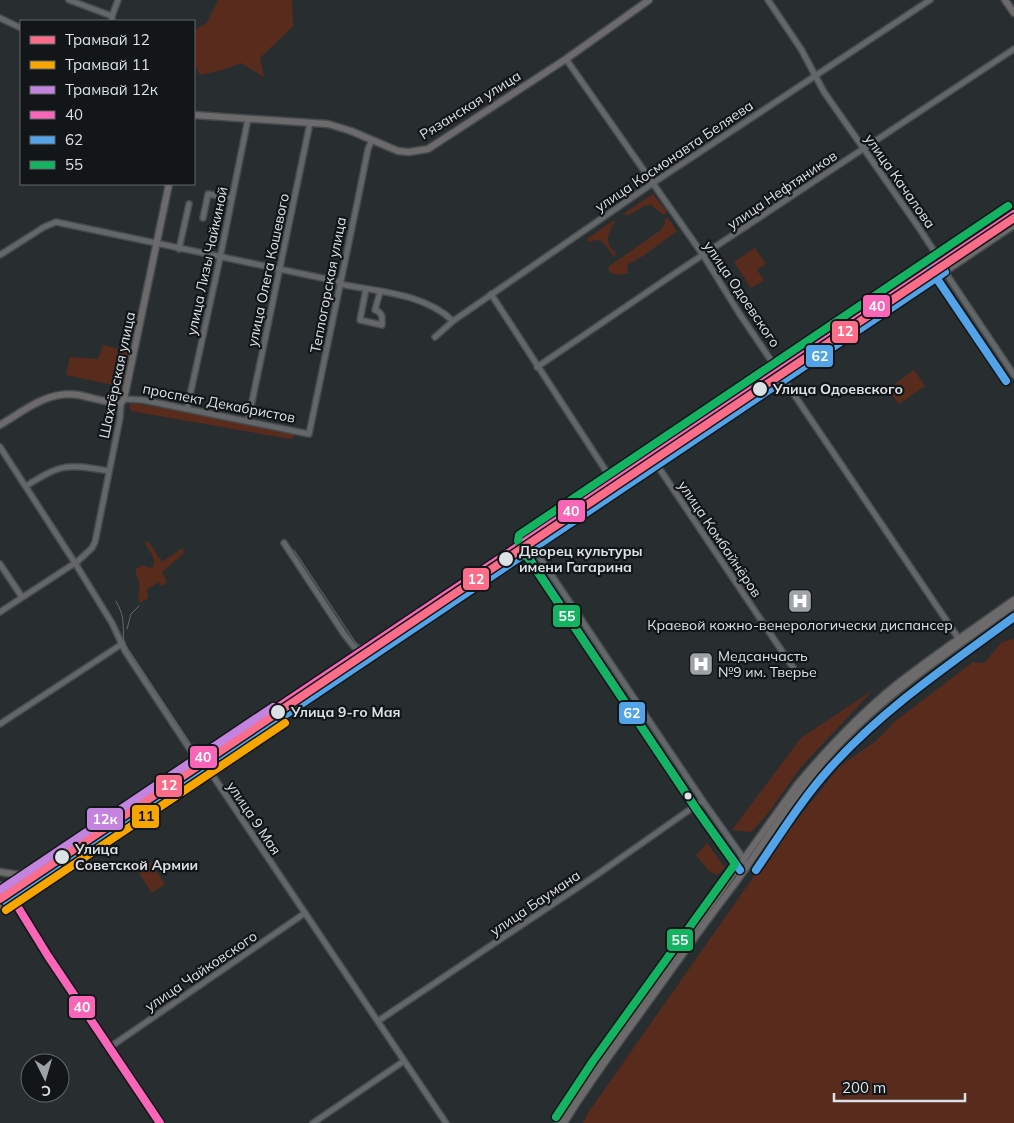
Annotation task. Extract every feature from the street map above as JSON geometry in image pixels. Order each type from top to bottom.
[{"type":"main road","name":"Рязанская улица","points":[[195,114],[340,127],[398,151],[418,152],[428,149],[566,58],[649,0]]},
{"type":"main road","points":[[1005,0],[1014,13]]},
{"type":"main road","name":"Шахтёрская улица","points":[[123,401],[169,185]]},
{"type":"main road","points":[[1,890],[47,862],[200,760],[1014,214]]},
{"type":"main road","points":[[0,905],[1014,226]]},
{"type":"main road","name":"проспект Декабристов","points":[[0,425],[38,401],[55,396],[79,395],[112,403],[123,401]]},
{"type":"main road","points":[[558,1123],[588,1077],[800,788],[848,735],[898,690],[1014,600]]},
{"type":"main road","points":[[961,641],[1014,606]]},
{"type":"main road","points":[[564,1123],[601,1067],[746,861]]},
{"type":"main road","points":[[0,872],[20,875],[36,865],[47,862]]},
{"type":"street","points":[[69,0],[112,19],[118,0]]},
{"type":"street","name":"улица Качалова","points":[[768,0],[801,49],[824,92],[917,225],[938,257],[945,272],[1014,375]]},
{"type":"street","name":"улица Космонавта Беляева","points":[[435,337],[453,321],[491,294],[653,183],[930,0]]},
{"type":"street","points":[[0,18],[20,28]]},
{"type":"street","name":"улица Нефтяников","points":[[537,367],[1014,49]]},
{"type":"street","name":"улица Одоевского","points":[[566,58],[703,256],[739,313],[961,641]]},
{"type":"street","name":"улица Лизы Чайкиной","points":[[187,409],[248,119]]},
{"type":"street","name":"улица Олега Кошевого","points":[[248,421],[310,123]]},
{"type":"street","name":"Теплогорская улица","points":[[309,434],[366,158],[372,140]]},
{"type":"street","points":[[203,218],[208,194],[232,198]]},
{"type":"street","points":[[179,249],[189,204]]},
{"type":"street","points":[[0,255],[44,227],[56,222],[422,301],[435,307],[453,321]]},
{"type":"street","points":[[366,289],[360,320],[382,325],[382,316],[375,310],[380,292]]},
{"type":"street","points":[[491,294],[619,491]]},
{"type":"street","name":"проспект Декабристов","points":[[123,401],[143,400],[309,434]]},
{"type":"street","name":"Шахтёрская улица","points":[[0,612],[75,563],[84,556],[95,542],[123,401]]},
{"type":"street","name":"улица 9 Мая","points":[[0,447],[75,563],[112,623],[122,644],[193,754],[207,768],[446,1123]]},
{"type":"street","points":[[26,486],[59,467],[75,465],[109,471]]},
{"type":"street","name":"улица Комбайнёров","points":[[657,465],[798,675]]},
{"type":"street","points":[[528,540],[702,801],[746,861]]},
{"type":"street","points":[[284,543],[344,634],[360,652],[370,658]]},
{"type":"street","points":[[0,564],[22,597]]},
{"type":"street","points":[[0,724],[122,644]]},
{"type":"street","name":"улица Баумана","points":[[378,1021],[598,874],[702,801]]},
{"type":"street","points":[[1,890],[10,898],[160,1123]]},
{"type":"street","name":"улица Чайковского","points":[[110,1047],[306,913]]},
{"type":"street","points":[[313,1123],[404,1061]]},
{"type":"shaded area","points":[[218,0],[292,0],[293,26],[260,58],[264,77],[241,63],[200,75],[195,66],[195,29],[207,23]]},
{"type":"shaded area","points":[[653,194],[667,212],[664,215],[651,205],[644,206],[629,215],[623,214]]},
{"type":"shaded area","points":[[668,218],[677,231],[643,256],[628,264],[627,271],[629,273],[620,275],[610,273],[608,267],[661,230],[665,219]]},
{"type":"shaded area","points":[[614,220],[608,242],[616,253],[615,256],[602,241],[589,242],[587,239]]},
{"type":"shaded area","points":[[755,248],[766,264],[757,270],[764,280],[751,288],[734,262]]},
{"type":"shaded area","points":[[103,345],[132,352],[123,387],[66,375],[70,357],[98,359]]},
{"type":"shaded area","points":[[914,370],[925,386],[899,404],[888,389]]},
{"type":"shaded area","points":[[131,403],[294,434],[294,437],[290,439],[131,411],[129,406]]},
{"type":"shaded area","points":[[148,541],[162,562],[183,548],[184,553],[162,572],[167,582],[161,586],[159,582],[147,589],[148,598],[140,603],[138,598],[139,580],[136,569],[143,565],[149,568],[153,567],[154,564],[145,543]]},
{"type":"shaded area","points":[[1014,639],[1014,1123],[583,1123],[588,1113],[759,869],[754,862],[763,849],[766,852],[767,858],[839,767],[877,740],[893,723],[973,662],[984,663],[1002,642]]},
{"type":"shaded area","points":[[873,690],[801,767],[769,812],[751,832],[732,830],[801,738]]},
{"type":"shaded area","points":[[707,843],[725,868],[717,875],[708,870],[696,855]]},
{"type":"shaded area","points":[[150,862],[165,884],[152,893],[137,870]]},
{"type":"tram line","name":"12","points":[[0,899],[1014,218]]},
{"type":"tram line","points":[[294,550],[356,643],[359,653],[354,664]]},
{"type":"tram line","points":[[116,601],[122,617],[124,643],[196,752],[197,762],[193,769]]},
{"type":"tram line","points":[[127,629],[131,614],[139,606]]},
{"type":"tram line","points":[[356,643],[365,649],[373,649]]},
{"type":"tram line","name":"12к","points":[[0,890],[273,707]]},
{"type":"tram line","name":"11","points":[[6,910],[285,723]]},
{"type":"tram line","points":[[193,744],[205,752],[224,752]]},
{"type":"transit line","name":"55","points":[[556,1117],[593,1061],[735,864],[520,546],[518,541],[519,535],[1008,206]]},
{"type":"transit line","name":"40","points":[[4,891],[1014,214]]},
{"type":"transit line","name":"62","points":[[931,270],[1006,381]]},
{"type":"transit line","name":"62","points":[[6,902],[945,272]]},
{"type":"transit line","name":"62","points":[[526,554],[697,810],[740,870]]},
{"type":"transit line","name":"62","points":[[756,870],[810,792],[850,746],[918,688],[1014,617]]},
{"type":"transit line","name":"40","points":[[4,891],[16,904],[48,956],[160,1123]]},
{"type":"place","name":"Улица Одоевского","points":[[760,389]]},
{"type":"place","name":"Дворец культуры имени Гагарина","points":[[506,559]]},
{"type":"place","name":"Краевой кожно-венерологически диспансер","points":[[800,601]]},
{"type":"place","name":"Медсанчасть №9 им. Тверье","points":[[701,664]]},
{"type":"place","name":"Улица 9-го Мая","points":[[278,712]]},
{"type":"place","name":"Улица Советской Армии","points":[[62,857]]}]
